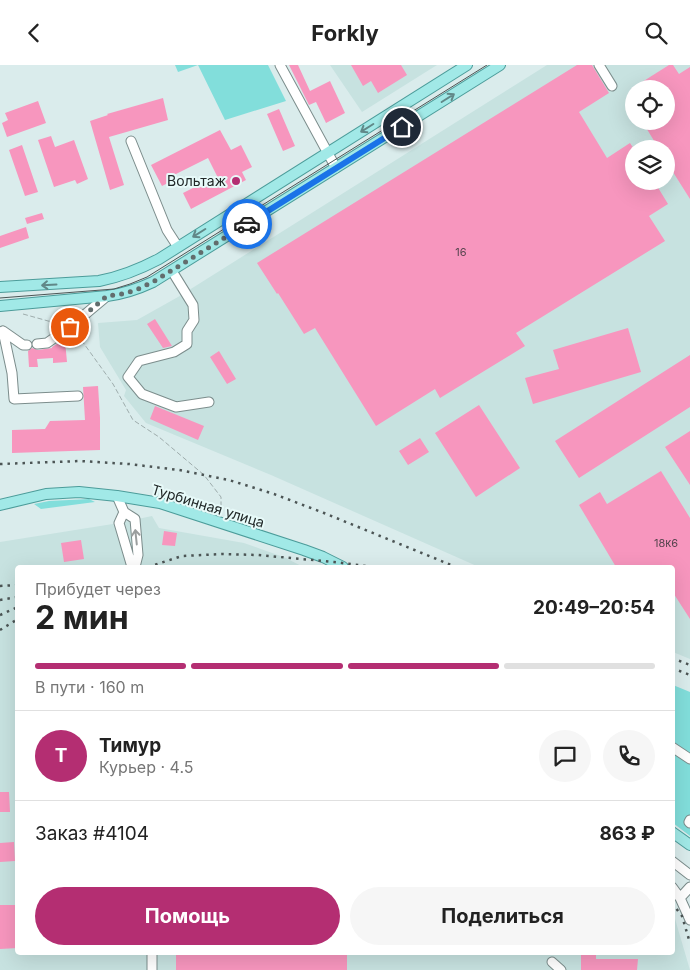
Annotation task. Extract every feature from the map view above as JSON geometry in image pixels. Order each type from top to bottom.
[{"type":"main road","points":[[0,287],[80,283],[112,278],[143,267],[159,259],[467,65]]},
{"type":"main road","points":[[0,306],[122,294],[153,282],[500,65]]},
{"type":"main road","name":"Турбинная улица","points":[[1,502],[46,494],[79,492],[160,503],[304,550],[339,565]]},
{"type":"main road","points":[[675,834],[690,845]]},
{"type":"lane","points":[[280,65],[336,168]]},
{"type":"lane","points":[[599,65],[612,86]]},
{"type":"lane","points":[[131,141],[167,230],[178,247]]},
{"type":"lane","points":[[172,271],[193,305],[194,320],[187,331],[186,344],[174,353],[139,361],[128,377],[142,394],[176,407],[208,402]]},
{"type":"lane","points":[[37,344],[47,343],[70,327],[107,296]]},
{"type":"lane","points":[[1,331],[23,345],[27,345]]},
{"type":"lane","points":[[1,331],[12,373],[14,399],[78,395]]},
{"type":"lane","points":[[117,496],[124,512],[134,519],[138,555],[135,565]]},
{"type":"lane","points":[[124,512],[119,523],[133,565]]},
{"type":"lane","points":[[675,749],[690,759]]},
{"type":"lane","points":[[675,863],[690,875]]},
{"type":"lane","points":[[680,898],[690,887]]},
{"type":"lane","points":[[675,891],[690,920]]},
{"type":"lane","points":[[152,955],[152,970]]},
{"type":"lane","points":[[552,963],[561,970]]},
{"type":"path","points":[[23,314],[70,327],[79,336],[113,384],[133,420],[159,437],[204,475],[221,497],[221,523]]},
{"type":"shaded area","points":[[175,65],[198,65],[178,72]]},
{"type":"shaded area","points":[[198,65],[268,65],[286,101],[225,120]]},
{"type":"shaded area","points":[[330,65],[437,65],[362,112]]},
{"type":"shaded area","points":[[547,65],[690,65],[690,659],[675,653],[675,565],[474,565],[271,475],[146,423],[124,396],[126,390],[100,347],[98,323],[137,320],[178,297]]},
{"type":"shaded area","points":[[89,499],[95,502],[41,509],[34,504],[49,501]]},
{"type":"shaded area","points":[[152,516],[159,528],[244,543],[286,558],[299,565],[15,565],[15,955],[675,955],[675,919],[690,970],[0,970],[0,542]]},
{"type":"shaded area","points":[[675,686],[690,692],[690,836],[675,825]]},
{"type":"building","points":[[289,65],[298,65],[310,91],[330,81],[345,113],[326,123],[316,102],[309,105]]},
{"type":"building","points":[[351,65],[401,65],[407,75],[378,93],[371,81],[363,86]]},
{"type":"building","points":[[577,65],[592,65],[609,93],[579,112],[607,158],[625,146],[625,190],[659,190],[668,204],[649,216],[665,241],[516,333],[525,346],[440,398],[435,389],[376,426],[315,328],[304,334],[257,263]]},
{"type":"building","points":[[669,65],[673,65],[679,74],[690,67],[690,199],[675,175],[675,140],[654,140],[647,130],[675,130],[675,80],[645,80]]},
{"type":"building","points":[[163,98],[168,120],[109,137],[124,185],[110,190],[90,121],[107,114]]},
{"type":"building","points":[[38,101],[46,123],[7,137],[2,123],[8,120],[5,113]]},
{"type":"building","points":[[279,109],[295,146],[283,151],[267,114]]},
{"type":"building","points":[[220,130],[231,150],[241,145],[252,167],[242,172],[246,180],[191,209],[183,193],[217,176],[208,158],[174,175],[176,179],[162,186],[151,165]]},
{"type":"building","points":[[51,136],[55,147],[74,140],[88,179],[77,184],[75,180],[54,187],[38,140]]},
{"type":"building","points":[[22,145],[38,192],[25,196],[9,150]]},
{"type":"building","points":[[42,213],[44,219],[27,224],[25,218]]},
{"type":"building","points":[[26,227],[29,238],[0,248],[0,236]]},
{"type":"building","points":[[155,319],[172,346],[163,348],[147,324]]},
{"type":"building","points":[[628,328],[641,372],[533,404],[525,378],[559,369],[553,350]]},
{"type":"building","points":[[65,341],[67,362],[53,363],[53,358],[37,359],[38,367],[29,367],[28,351],[32,348],[38,350],[52,348]]},
{"type":"building","points":[[219,351],[236,379],[227,384],[210,357]]},
{"type":"building","points":[[690,355],[690,407],[579,478],[555,441]]},
{"type":"building","points":[[98,386],[100,450],[12,453],[12,430],[45,429],[50,421],[85,420],[83,387]]},
{"type":"building","points":[[479,405],[520,468],[476,497],[435,433]]},
{"type":"building","points":[[155,406],[204,426],[198,440],[150,419]]},
{"type":"building","points":[[690,431],[690,485],[665,447]]},
{"type":"building","points":[[420,438],[429,452],[408,465],[399,451]]},
{"type":"building","points":[[661,471],[690,518],[690,619],[675,596],[675,565],[615,565],[579,505],[600,492],[607,504]]},
{"type":"building","points":[[164,531],[177,533],[175,546],[162,545]]},
{"type":"building","points":[[81,540],[84,559],[64,562],[61,543]]},
{"type":"building","points":[[0,792],[9,792],[10,812],[0,812]]},
{"type":"building","points":[[14,842],[15,861],[0,862],[0,843]]},
{"type":"building","points":[[0,905],[15,905],[15,948],[0,949]]},
{"type":"building","points":[[176,955],[347,955],[347,970],[176,970]]},
{"type":"building","points":[[581,955],[596,955],[596,959],[638,959],[637,970],[581,970]]},
{"type":"tram line","points":[[0,298],[114,289],[147,277],[487,65]]},
{"type":"railway","points":[[0,464],[80,461],[129,464],[179,470],[229,480],[274,494],[324,513],[451,565]]},
{"type":"railway","points":[[154,565],[182,556],[222,554],[258,555],[358,565]]},
{"type":"railway","points":[[0,586],[15,585]]},
{"type":"railway","points":[[0,600],[15,598]]},
{"type":"railway","points":[[0,615],[15,608]]},
{"type":"railway","points":[[0,630],[15,621]]},
{"type":"railway","points":[[675,659],[690,665]]},
{"type":"railway","points":[[675,669],[690,675]]},
{"type":"railway","points":[[675,907],[682,916],[690,943]]},
{"type":"way so far","points":[[70,327],[107,296],[136,290],[153,282],[247,224]]},
{"type":"place","name":"Вольтаж","points":[[236,181]]},
{"type":"route","points":[[247,224],[402,127]]}]
